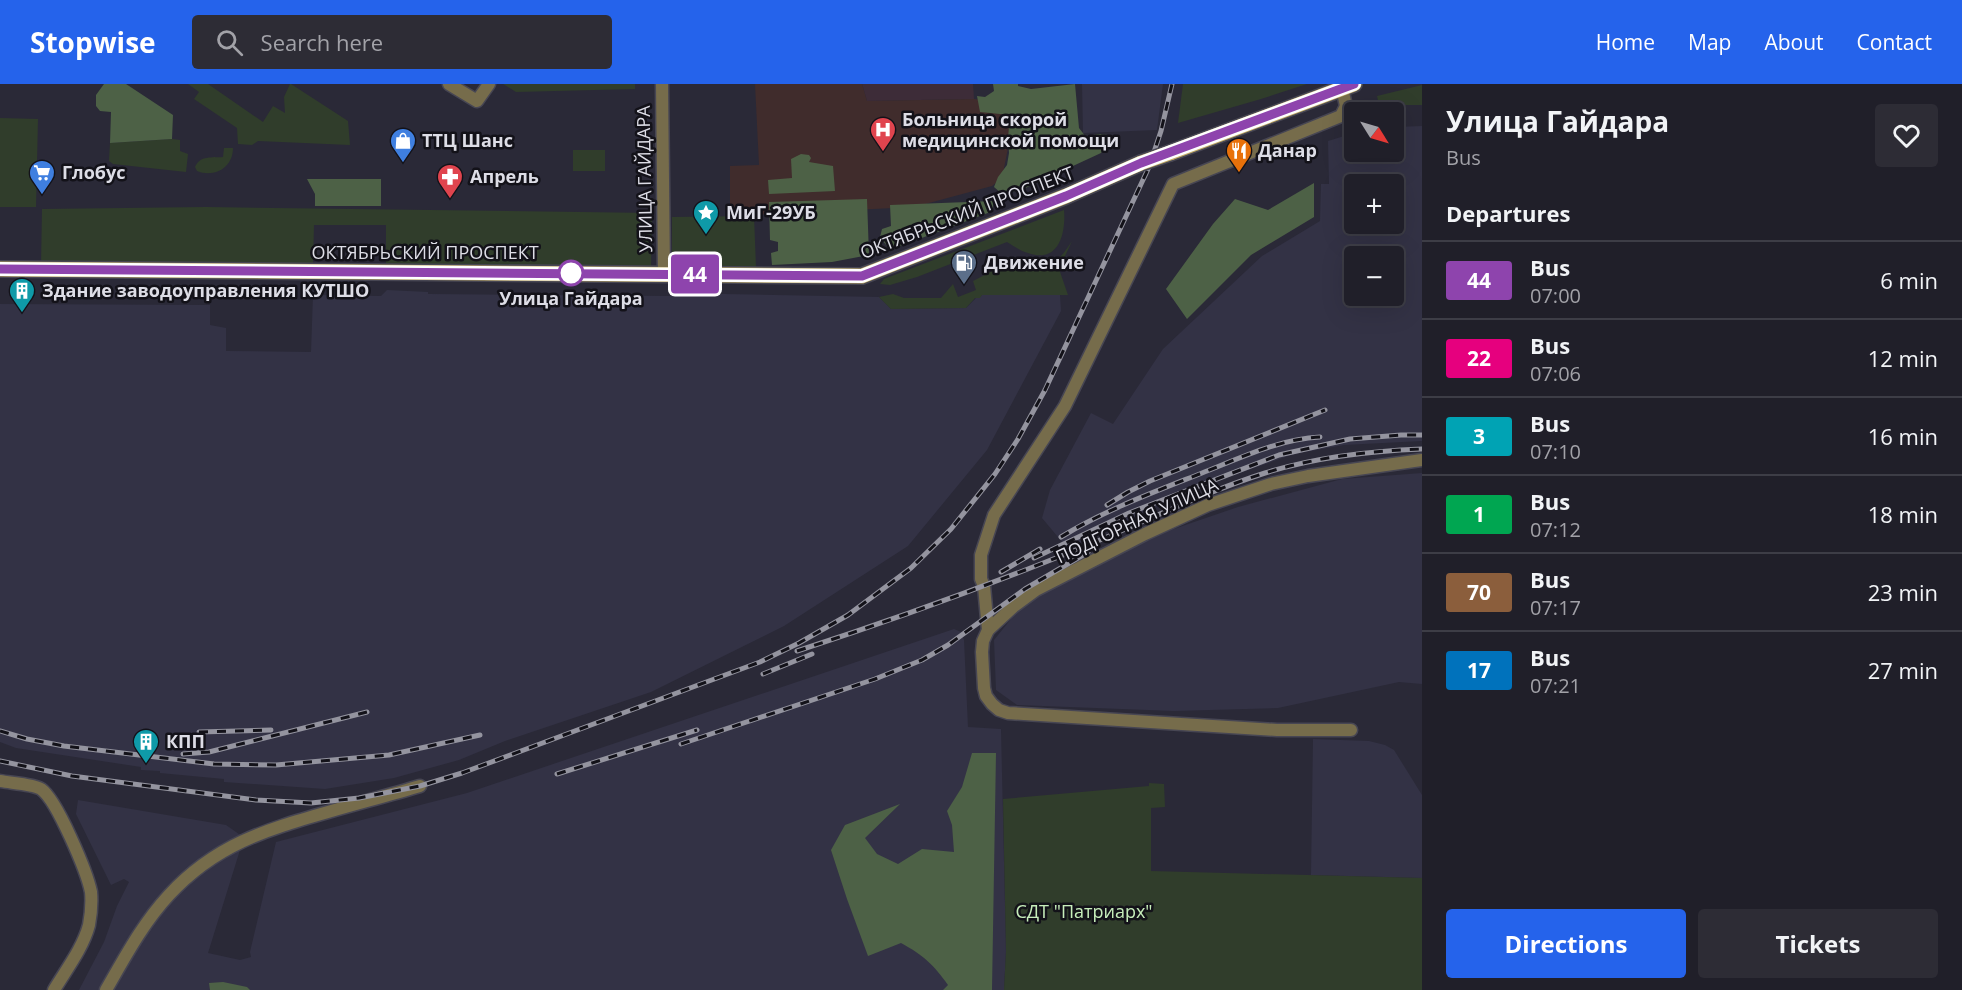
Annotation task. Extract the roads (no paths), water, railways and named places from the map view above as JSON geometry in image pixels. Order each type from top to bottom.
[{"type":"main road","name":"ОКТЯБРЬСКИЙ ПРОСПЕКТ","points":[[0,269],[862,276],[1066,196],[1141,163],[1348,86]]},
{"type":"street","points":[[449,84],[477,102],[489,84]]},
{"type":"street","name":"УЛИЦА ГАЙДАРА","points":[[662,84],[664,274]]},
{"type":"street","points":[[1348,86],[1346,106],[1341,116],[1173,184],[1065,406],[994,516],[981,555],[981,579],[984,586],[988,630],[983,640],[982,652],[984,687],[986,696],[999,710],[1008,713],[1277,730],[1351,730]]},
{"type":"street","name":"ПОДГОРНАЯ УЛИЦА","points":[[988,630],[1023,599],[1049,583],[1208,505],[1271,484],[1308,476],[1422,460]]},
{"type":"street","points":[[0,781],[40,789],[48,797],[59,813],[90,886],[92,905],[89,926],[78,950],[54,990]]},
{"type":"street","points":[[106,990],[157,909],[181,883],[219,853],[265,830],[420,786]]},
{"type":"railway","points":[[0,761],[72,776],[256,800],[311,803],[359,798],[420,786],[462,773],[760,662],[848,615],[911,568],[951,529],[995,474],[1018,439],[1045,390],[1149,167],[1161,131],[1172,84]]},
{"type":"railway","points":[[1107,505],[1150,481],[1325,410]]},
{"type":"railway","points":[[1034,558],[1129,513],[1279,455],[1350,439],[1422,435]]},
{"type":"railway","points":[[1061,537],[1130,502],[1245,456],[1290,441],[1320,437]]},
{"type":"railway","points":[[797,651],[1003,578],[1265,473],[1343,456],[1422,449]]},
{"type":"railway","points":[[1001,572],[1040,549]]},
{"type":"railway","points":[[681,744],[875,679],[922,660],[948,645],[1025,589],[1088,552]]},
{"type":"railway","points":[[763,674],[812,654]]},
{"type":"railway","points":[[183,754],[209,752],[367,712]]},
{"type":"railway","points":[[199,732],[271,730]]},
{"type":"railway","points":[[557,774],[697,730]]},
{"type":"railway","points":[[0,731],[64,746],[214,764],[276,765],[389,755],[480,735]]},
{"type":"place","name":"Больница скорой медицинской помощи","points":[[883,153]]},
{"type":"place","name":"ТТЦ Шанс","points":[[403,164]]},
{"type":"place","name":"Данар","points":[[1239,174]]},
{"type":"place","name":"Глобус","points":[[42,196]]},
{"type":"place","name":"Апрель","points":[[450,200]]},
{"type":"place","name":"МиГ-29УБ","points":[[706,236]]},
{"type":"place","name":"Улица Гайдара","points":[[571,273]]},
{"type":"place","name":"Движение","points":[[964,286]]},
{"type":"place","name":"Здание заводоуправления КУТШО","points":[[22,314]]},
{"type":"place","name":"КПП","points":[[146,765]]},
{"type":"park label","name":"СДТ \"Патриарх\"","points":[[1084,912]]}]
